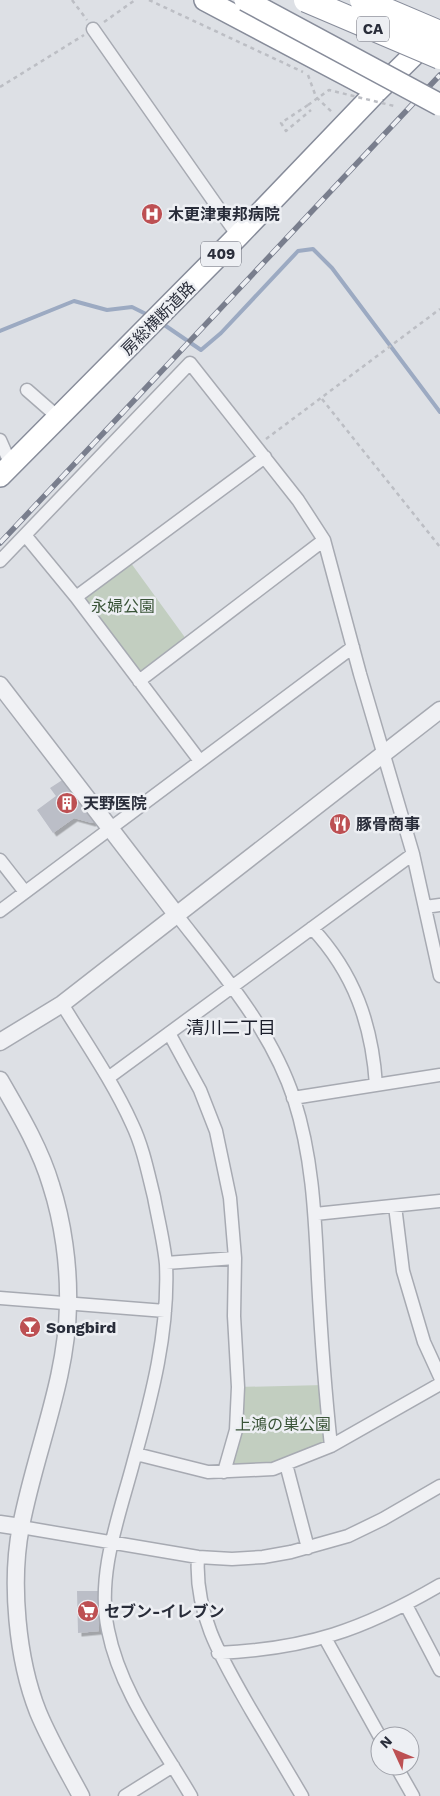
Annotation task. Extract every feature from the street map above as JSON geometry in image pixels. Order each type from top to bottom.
[{"type":"highway","points":[[205,0],[377,91]]},
{"type":"highway","points":[[245,0],[440,105]]},
{"type":"highway","name":"CA","points":[[306,0],[440,57]]},
{"type":"highway","name":"CA","points":[[362,0],[440,32]]},
{"type":"highway","name":"房総横断道路","points":[[6,471],[238,236],[377,91],[440,32]]},
{"type":"street","points":[[93,29],[238,236]]},
{"type":"street","points":[[0,562],[190,363],[298,500],[324,540],[413,854],[440,976]]},
{"type":"street","points":[[27,390],[59,418]]},
{"type":"street","points":[[0,440],[6,471]]},
{"type":"street","points":[[76,597],[265,457]]},
{"type":"street","points":[[25,535],[76,597],[200,761]]},
{"type":"street","points":[[139,681],[324,540]]},
{"type":"street","points":[[0,911],[353,647]]},
{"type":"street","points":[[0,685],[232,987],[266,1039],[293,1098],[309,1165],[315,1214],[324,1385],[331,1446]]},
{"type":"street","points":[[0,1042],[62,1004],[440,710]]},
{"type":"street","points":[[108,1078],[413,854]]},
{"type":"street","points":[[0,860],[25,892]]},
{"type":"street","points":[[425,907],[440,906]]},
{"type":"street","points":[[312,928],[342,966],[354,990],[374,1054],[376,1085]]},
{"type":"street","points":[[62,1004],[108,1078],[133,1125],[148,1169],[166,1263],[165,1311],[151,1399],[112,1544],[105,1581],[105,1605],[113,1652],[132,1698],[191,1796]]},
{"type":"street","points":[[169,1033],[200,1090],[216,1131],[230,1198],[235,1258],[237,1413],[236,1430],[224,1472]]},
{"type":"street","points":[[293,1098],[440,1075]]},
{"type":"street","points":[[0,1080],[29,1131],[51,1185],[65,1249],[68,1304],[64,1349],[21,1527],[16,1592],[20,1648],[37,1710],[51,1741],[82,1796]]},
{"type":"street","points":[[315,1214],[440,1201]]},
{"type":"street","points":[[395,1206],[405,1280],[424,1342],[440,1377]]},
{"type":"street","points":[[166,1263],[235,1258]]},
{"type":"street","points":[[0,1298],[165,1311]]},
{"type":"street","points":[[136,1454],[208,1472],[273,1469],[331,1446],[440,1384]]},
{"type":"street","points":[[286,1464],[308,1548]]},
{"type":"street","points":[[0,1524],[198,1557],[232,1559],[263,1557],[308,1548],[348,1536],[440,1486]]},
{"type":"street","points":[[198,1557],[197,1576],[200,1599],[207,1626],[218,1653],[302,1796]]},
{"type":"street","points":[[218,1653],[268,1649],[344,1633],[406,1605],[440,1585]]},
{"type":"street","points":[[406,1605],[440,1670]]},
{"type":"street","points":[[325,1638],[374,1726]]},
{"type":"street","points":[[125,1796],[174,1766]]},
{"type":"street","points":[[402,1776],[413,1796]]},
{"type":"path","points":[[72,0],[93,29]]},
{"type":"path","points":[[0,87],[93,29],[135,0]]},
{"type":"path","points":[[149,0],[310,76],[316,98],[345,124]]},
{"type":"path","points":[[312,110],[286,131],[281,123],[329,90],[394,106]]},
{"type":"path","points":[[256,446],[322,399],[440,309]]},
{"type":"path","points":[[322,399],[440,547]]},
{"type":"green space","name":"永婦公園","points":[[128,559],[189,643],[139,681],[76,597]]},
{"type":"green space","name":"上鴻の巣公園","points":[[324,1385],[331,1446],[292,1462],[224,1472],[238,1387]]},
{"type":"building","name":"天野医院","points":[[67,777],[99,818],[92,823],[74,818],[53,833],[37,810],[56,796],[50,788]]},
{"type":"building","name":"セブン-イレブン","points":[[77,1591],[98,1591],[99,1631],[78,1633]]},
{"type":"waterway","points":[[160,322],[201,350],[221,333],[298,251],[313,249],[332,268],[440,412]]},
{"type":"waterway","points":[[0,331],[74,301],[107,310],[132,307],[150,316]]},
{"type":"railway","points":[[0,543],[440,75]]},
{"type":"place","name":"木更津東邦病院","points":[[152,214]]},
{"type":"place","name":"天野医院","points":[[67,803]]},
{"type":"place","name":"豚骨商事","points":[[340,824]]},
{"type":"place","name":"Songbird","points":[[30,1327]]},
{"type":"place","name":"セブン-イレブン","points":[[88,1611]]},
{"type":"district","name":"清川二丁目","points":[[231,1028]]}]
